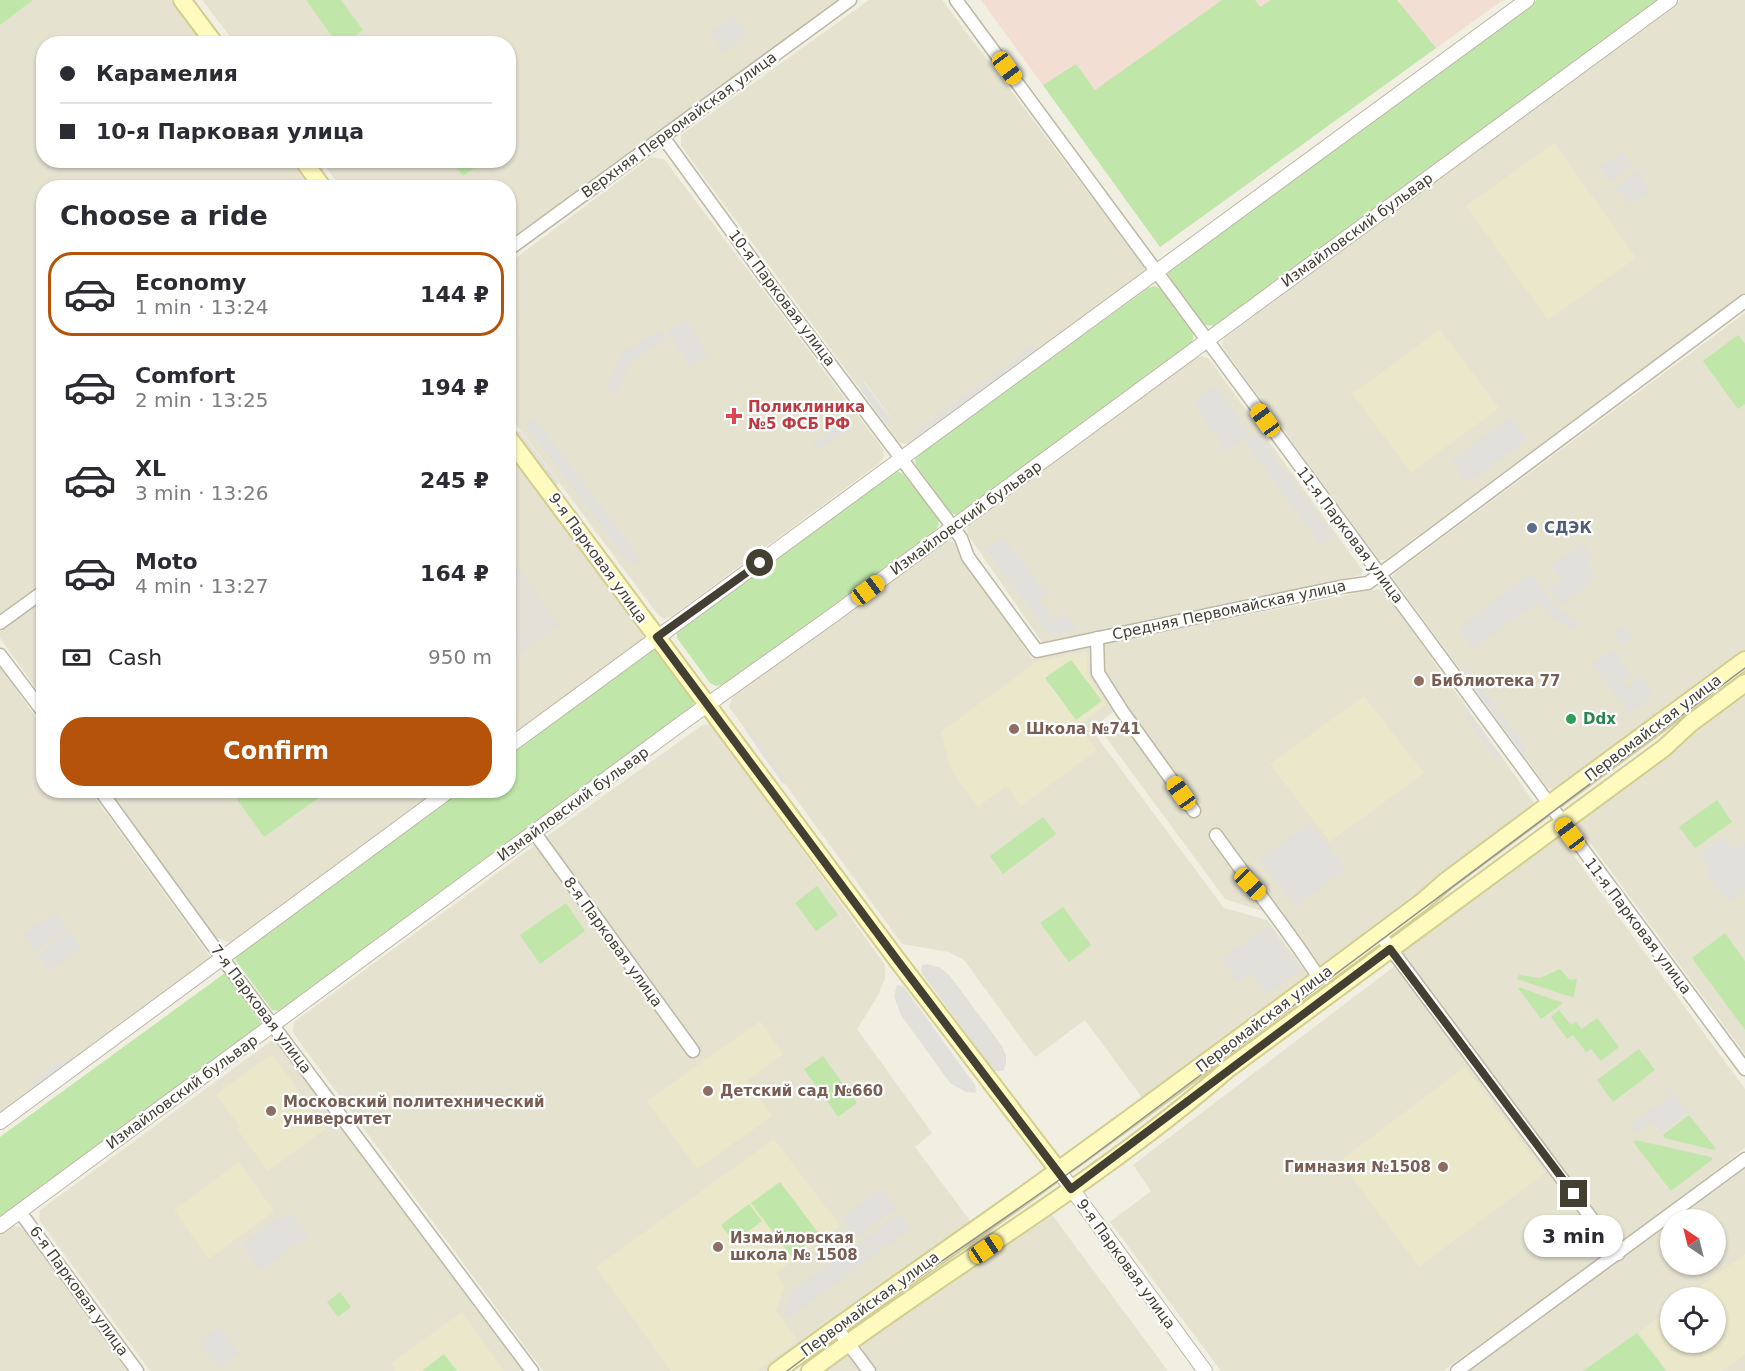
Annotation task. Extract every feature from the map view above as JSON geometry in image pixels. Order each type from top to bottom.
[{"type":"main road","points":[[182,0],[209,36]]},
{"type":"main road","name":"9-я Парковая улица","points":[[516,448],[898,961],[1058,1170]]},
{"type":"main road","name":"Первомайская улица","points":[[777,1371],[1058,1170],[1745,660]]},
{"type":"main road","name":"Первомайская улица","points":[[810,1371],[916,1294],[999,1240],[1071,1189],[1390,949],[1664,748],[1691,723],[1745,683]]},
{"type":"street","name":"Верхняя Первомайская улица","points":[[516,244],[850,0]]},
{"type":"street","name":"11-я Парковая улица","points":[[956,0],[1745,1069]]},
{"type":"street","points":[[516,741],[1527,0]]},
{"type":"street","name":"Измайловский бульвар","points":[[0,1226],[1670,0]]},
{"type":"street","name":"10-я Парковая улица","points":[[663,137],[902,459]]},
{"type":"street","name":"Средняя Первомайская улица","points":[[902,459],[961,538],[968,557],[1037,651],[1368,583],[1745,301]]},
{"type":"street","points":[[0,623],[36,597]]},
{"type":"street","points":[[1097,638],[1098,673],[1122,711],[1194,811]]},
{"type":"street","points":[[0,655],[36,702]]},
{"type":"street","name":"7-я Парковая улица","points":[[106,798],[532,1371]]},
{"type":"street","points":[[0,1122],[439,798]]},
{"type":"street","name":"8-я Парковая улица","points":[[534,832],[693,1051]]},
{"type":"street","points":[[1216,835],[1250,884],[1264,898],[1319,978]]},
{"type":"street","points":[[1379,933],[1618,1254]]},
{"type":"street","points":[[1457,1371],[1745,1159]]},
{"type":"street","name":"9-я Парковая улица","points":[[1058,1170],[1205,1371]]},
{"type":"street","name":"6-я Парковая улица","points":[[20,1212],[137,1371]]},
{"type":"street","points":[[836,1327],[869,1371]]},
{"type":"shaded area","points":[[0,0],[171,0],[198,36],[36,36],[36,168],[295,168],[305,180],[36,180],[36,587],[0,614]]},
{"type":"shaded area","points":[[202,0],[841,0],[516,238],[516,180],[336,180],[326,168],[516,168],[516,36],[230,36]]},
{"type":"shaded area","points":[[869,0],[942,0],[1144,266],[1141,277],[910,443],[905,444],[899,442],[887,426],[890,417],[864,381],[860,389],[681,146],[681,135]]},
{"type":"shaded area","points":[[981,0],[1503,0],[1160,247]]},
{"type":"shaded area","points":[[1681,0],[1745,0],[1745,293],[1385,560],[1379,560],[1222,346],[1224,338]]},
{"type":"shaded area","points":[[734,16],[748,34],[723,52],[709,34]]},
{"type":"shaded area","points":[[1554,143],[1636,258],[1548,320],[1466,206]]},
{"type":"shaded area","points":[[1623,152],[1632,166],[1610,181],[1600,167]]},
{"type":"shaded area","points":[[651,157],[664,159],[883,449],[884,456],[881,462],[672,616],[664,619],[658,615],[516,424],[516,258]]},
{"type":"shaded area","points":[[1637,172],[1651,190],[1631,205],[1617,187]]},
{"type":"shaded area","points":[[1745,313],[1745,651],[1557,790],[1548,788],[1524,756],[1528,749],[1468,670],[1465,676],[1392,577]]},
{"type":"shaded area","points":[[685,320],[709,354],[692,367],[667,333]]},
{"type":"shaded area","points":[[1440,329],[1499,408],[1411,473],[1352,394]]},
{"type":"shaded area","points":[[660,330],[666,339],[631,361],[614,396],[606,386],[623,353]]},
{"type":"shaded area","points":[[1033,345],[1038,352],[920,437],[916,431]]},
{"type":"shaded area","points":[[1202,356],[1209,359],[1363,571],[1361,575],[1044,645],[968,535],[967,529],[970,523],[1194,358]]},
{"type":"shaded area","points":[[863,381],[890,418],[887,426],[860,389]]},
{"type":"shaded area","points":[[1216,386],[1251,434],[1226,451],[1193,402]]},
{"type":"shaded area","points":[[1511,417],[1527,439],[1467,483],[1451,461]]},
{"type":"shaded area","points":[[848,418],[853,424],[817,451],[812,445]]},
{"type":"shaded area","points":[[535,419],[641,559],[632,566],[526,425]]},
{"type":"shaded area","points":[[520,431],[559,483],[555,486],[517,433]]},
{"type":"shaded area","points":[[1257,433],[1333,536],[1321,545],[1245,442]]},
{"type":"shaded area","points":[[516,464],[641,631],[643,637],[640,644],[516,734]]},
{"type":"shaded area","points":[[1002,537],[1047,594],[1039,600],[1055,621],[1066,614],[1078,629],[1051,636],[986,550]]},
{"type":"shaded area","points":[[950,541],[956,544],[1032,659],[1089,647],[1092,674],[1117,709],[1091,729],[1224,908],[1267,920],[1309,976],[1143,1099],[1085,1020],[1035,1057],[964,960],[949,952],[902,944],[729,707],[733,696],[944,542]]},
{"type":"shaded area","points":[[1582,543],[1593,558],[1586,563],[1597,577],[1561,605],[1549,589],[1562,580],[1552,566]]},
{"type":"shaded area","points":[[516,563],[560,625],[516,657]]},
{"type":"shaded area","points":[[1531,573],[1555,606],[1579,623],[1574,631],[1548,614],[1538,602],[1473,649],[1458,629]]},
{"type":"shaded area","points":[[1377,589],[1385,593],[1536,805],[1535,808],[1316,970],[1278,916],[1225,899],[1102,732],[1129,711],[1101,671],[1102,644]]},
{"type":"shaded area","points":[[36,606],[36,688],[0,638],[0,632]]},
{"type":"shaded area","points":[[1623,625],[1633,638],[1623,645],[1614,632]]},
{"type":"shaded area","points":[[1613,649],[1631,675],[1623,681],[1627,688],[1642,677],[1654,694],[1629,713],[1592,664]]},
{"type":"shaded area","name":"Школа №741","points":[[1086,651],[1088,676],[1107,704],[1079,725],[1097,750],[1021,806],[1006,786],[978,807],[951,770],[941,732],[1036,662]]},
{"type":"shaded area","points":[[0,667],[36,717],[36,798],[95,798],[212,959],[73,1061],[60,1061],[33,1081],[35,1090],[0,1115]]},
{"type":"shaded area","points":[[1468,669],[1528,749],[1524,756],[1465,676]]},
{"type":"shaded area","points":[[1745,692],[1745,1054],[1577,825],[1580,816]]},
{"type":"shaded area","points":[[1364,696],[1424,773],[1330,842],[1270,764]]},
{"type":"shaded area","points":[[1469,712],[1501,757],[1497,761],[1464,715]]},
{"type":"shaded area","points":[[709,724],[714,727],[885,965],[885,979],[876,999],[857,1029],[932,1133],[915,1147],[971,1222],[769,1371],[543,1371],[293,1033],[294,1022],[546,837],[701,726]]},
{"type":"shaded area","points":[[747,728],[786,781],[783,784],[745,730]]},
{"type":"shaded area","points":[[115,798],[429,798],[232,943],[215,937]]},
{"type":"shaded area","points":[[1310,823],[1346,869],[1296,907],[1260,860]]},
{"type":"shaded area","points":[[1560,837],[1745,1089],[1745,1148],[1665,1209],[1660,1209],[1660,1213],[1617,1246],[1399,955]]},
{"type":"shaded area","points":[[1724,837],[1733,851],[1745,843],[1745,889],[1728,902],[1705,870],[1709,867],[1700,854]]},
{"type":"shaded area","points":[[56,912],[68,928],[35,951],[23,935]]},
{"type":"shaded area","points":[[1268,925],[1301,970],[1267,994],[1251,972],[1237,981],[1221,959]]},
{"type":"shaded area","points":[[70,931],[81,947],[49,971],[37,955]]},
{"type":"shaded area","points":[[922,965],[941,968],[950,976],[1002,1046],[1006,1056],[1003,1071],[994,1071],[921,972]]},
{"type":"shaded area","points":[[1396,965],[1610,1249],[1609,1252],[1443,1371],[1221,1371],[1110,1222],[1151,1191],[1133,1165]]},
{"type":"shaded area","points":[[897,985],[904,987],[975,1085],[976,1093],[966,1092],[950,1083],[901,1015],[894,996]]},
{"type":"shaded area","name":"Детский сад №660","points":[[760,1021],[783,1054],[747,1081],[772,1116],[697,1169],[647,1101]]},
{"type":"shaded area","points":[[271,1041],[277,1041],[523,1371],[150,1371],[39,1220],[40,1210]]},
{"type":"shaded area","name":"Московский политехнический университет","points":[[272,1054],[326,1129],[268,1171],[237,1129],[240,1127],[216,1094]]},
{"type":"shaded area","points":[[60,1061],[73,1061],[35,1090],[32,1081]]},
{"type":"shaded area","name":"Гимназия №1508","points":[[1465,1067],[1545,1173],[1419,1267],[1340,1161]]},
{"type":"shaded area","points":[[1668,1085],[1688,1111],[1661,1132],[1652,1120],[1636,1133],[1630,1125],[1670,1096],[1664,1088]]},
{"type":"shaded area","name":"Измайловская школа № 1508","points":[[774,1139],[840,1226],[776,1273],[785,1285],[776,1311],[798,1341],[756,1371],[671,1371],[596,1267]]},
{"type":"shaded area","points":[[239,1162],[274,1211],[209,1259],[174,1210]]},
{"type":"shaded area","points":[[1745,1163],[1745,1371],[1466,1371],[1660,1226],[1660,1275],[1726,1275],[1726,1209],[1683,1209]]},
{"type":"shaded area","points":[[882,1188],[897,1208],[856,1238],[842,1218]]},
{"type":"shaded area","points":[[289,1211],[308,1236],[261,1271],[242,1245]]},
{"type":"shaded area","points":[[1050,1212],[1168,1371],[878,1371],[860,1342],[864,1343]]},
{"type":"shaded area","points":[[900,1213],[911,1228],[790,1317],[784,1310],[791,1292]]},
{"type":"shaded area","points":[[11,1224],[22,1228],[127,1371],[0,1371],[0,1232]]},
{"type":"shaded area","points":[[1745,1254],[1745,1354],[1722,1371],[1667,1371],[1639,1332],[1660,1316],[1660,1353],[1726,1353],[1726,1287],[1699,1287],[1716,1275],[1726,1275],[1726,1268]]},
{"type":"shaded area","points":[[462,1312],[504,1371],[396,1371],[391,1363]]},
{"type":"shaded area","points":[[219,1327],[239,1353],[219,1368],[199,1342]]},
{"type":"shaded area","points":[[845,1353],[852,1356],[863,1371],[821,1371]]},
{"type":"green space","points":[[0,0],[33,0],[0,25]]},
{"type":"green space","points":[[306,0],[341,0],[363,30],[355,36],[332,36]]},
{"type":"green space","points":[[1222,0],[1255,0],[1260,7],[1271,0],[1397,0],[1436,48],[1160,247],[1043,85],[1076,64],[1095,90]]},
{"type":"green space","points":[[1537,0],[1659,0],[1216,326],[1205,325],[1170,278],[1168,273],[1172,267]]},
{"type":"green space","points":[[457,168],[474,168],[463,176]]},
{"type":"green space","points":[[1155,286],[1160,289],[1193,334],[1193,340],[1189,346],[963,512],[958,515],[951,513],[916,465],[915,459],[1148,288]]},
{"type":"green space","points":[[1738,335],[1745,344],[1745,404],[1738,409],[1703,361]]},
{"type":"green space","points":[[897,471],[903,474],[938,518],[939,524],[936,530],[726,684],[716,686],[710,683],[677,638],[677,633],[891,473]]},
{"type":"green space","points":[[654,648],[659,651],[693,697],[693,706],[280,1011],[272,1010],[236,961],[235,956],[239,951],[447,798],[516,798],[516,748],[648,650]]},
{"type":"green space","points":[[1071,660],[1102,701],[1076,720],[1045,678]]},
{"type":"green space","points":[[236,798],[318,798],[264,837]]},
{"type":"green space","points":[[1717,800],[1732,822],[1695,848],[1679,827]]},
{"type":"green space","points":[[1043,817],[1056,834],[1003,874],[990,856]]},
{"type":"green space","points":[[817,886],[838,915],[816,931],[795,903]]},
{"type":"green space","points":[[566,903],[585,931],[540,964],[520,935]]},
{"type":"green space","points":[[1063,907],[1091,945],[1069,962],[1040,923]]},
{"type":"green space","points":[[1725,933],[1745,961],[1745,1030],[1692,958]]},
{"type":"green space","points":[[1560,969],[1570,980],[1577,979],[1574,997],[1517,979],[1519,975],[1540,978]]},
{"type":"green space","points":[[225,973],[262,1025],[0,1219],[0,1137]]},
{"type":"green space","points":[[1518,988],[1521,988],[1563,1003],[1541,1019]]},
{"type":"green space","points":[[1559,1010],[1571,1025],[1576,1022],[1582,1029],[1597,1018],[1619,1047],[1601,1061],[1591,1049],[1586,1052],[1573,1035],[1567,1039],[1551,1017]]},
{"type":"green space","points":[[1639,1049],[1655,1070],[1613,1102],[1597,1080]]},
{"type":"green space","points":[[823,1056],[857,1103],[838,1117],[804,1069]]},
{"type":"green space","points":[[1689,1115],[1716,1149],[1665,1138],[1663,1135]]},
{"type":"green space","points":[[1635,1140],[1713,1159],[1671,1191],[1634,1143]]},
{"type":"green space","points":[[780,1182],[820,1235],[791,1256],[751,1203]]},
{"type":"green space","points":[[749,1204],[762,1221],[734,1242],[721,1225]]},
{"type":"green space","points":[[340,1292],[351,1307],[338,1317],[327,1302]]},
{"type":"green space","points":[[1637,1333],[1666,1371],[1583,1371]]},
{"type":"green space","points":[[444,1354],[457,1371],[422,1371]]},
{"type":"tram line","points":[[787,1371],[1087,1160],[1745,668]]},
{"type":"place","name":"Поликлиника №5 ФСБ РФ","points":[[734,416]]},
{"type":"place","name":"СДЭК","points":[[1532,528]]},
{"type":"place","name":"Библиотека 77","points":[[1419,681]]},
{"type":"place","name":"Ddx","points":[[1571,719]]},
{"type":"place","name":"Школа №741","points":[[1014,729]]},
{"type":"place","name":"Детский сад №660","points":[[708,1091]]},
{"type":"place","name":"Московский политехнический университет","points":[[271,1111]]},
{"type":"place","name":"Гимназия №1508","points":[[1443,1167]]},
{"type":"place","name":"Измайловская школа № 1508","points":[[718,1247]]},
{"type":"route","points":[[760,563],[657,637],[1071,1189],[1390,949],[1574,1194]]}]
